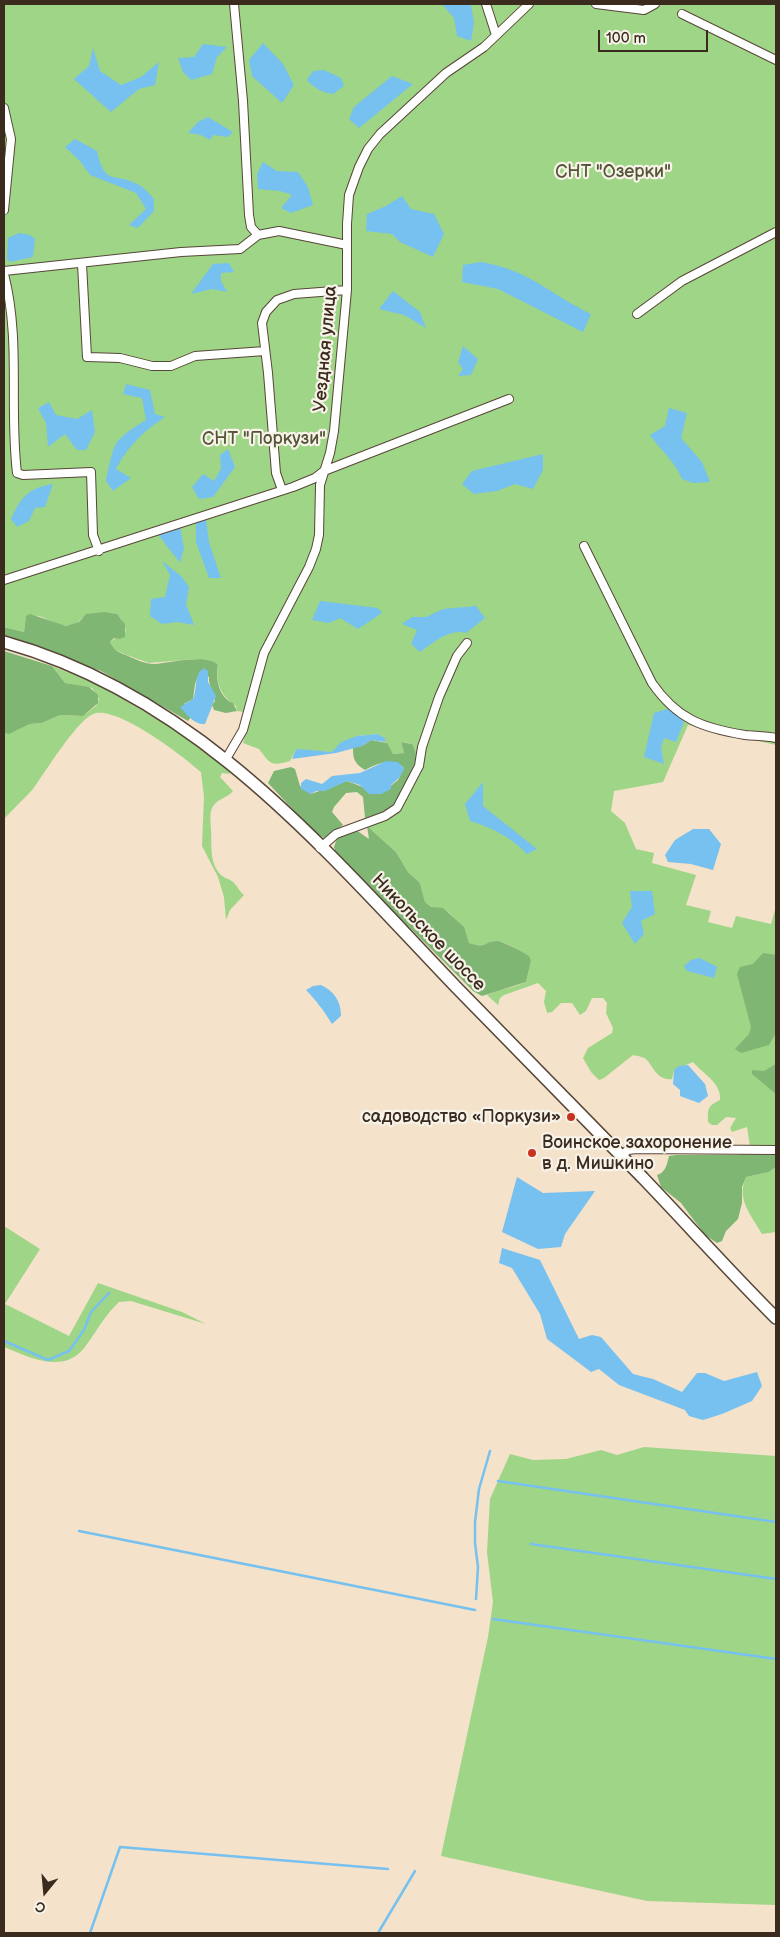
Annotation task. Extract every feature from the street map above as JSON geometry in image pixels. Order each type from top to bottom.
[{"type":"main road","name":"Никольское шоссе","points":[[4,642],[100,678],[148,704],[187,729],[226,758],[280,807],[622,1156],[776,1318]]},
{"type":"street","points":[[234,4],[243,101],[249,215],[251,227],[258,235]]},
{"type":"street","points":[[486,4],[496,35]]},
{"type":"street","name":"Уездная улица","points":[[226,758],[243,730],[264,653],[309,568],[316,549],[319,535],[320,486],[334,431],[348,290],[349,195],[368,149],[380,134],[446,73],[484,47],[529,4]]},
{"type":"street","points":[[596,4],[644,10],[655,4]]},
{"type":"street","points":[[682,14],[776,60]]},
{"type":"street","points":[[4,108],[11,139],[4,210]]},
{"type":"street","points":[[99,551],[93,535],[91,472],[23,476],[17,473],[15,361],[10,297],[4,272],[181,252],[240,249],[258,235],[279,231],[347,245]]},
{"type":"street","points":[[637,314],[682,281],[775,235]]},
{"type":"street","points":[[82,264],[87,357],[120,358],[152,366],[171,366],[195,356],[265,351]]},
{"type":"street","points":[[282,490],[276,473],[262,324],[266,312],[277,300],[294,294],[348,290]]},
{"type":"street","points":[[4,580],[99,551],[147,532],[213,514],[282,490],[315,478],[324,471],[510,399]]},
{"type":"street","points":[[584,546],[652,683],[662,697],[682,716],[697,725],[745,735],[776,738]]},
{"type":"street","points":[[320,848],[336,834],[385,816],[397,808],[419,766],[422,747],[438,697],[457,656],[467,643]]},
{"type":"street","points":[[622,1156],[628,1150],[637,1149],[776,1150]]},
{"type":"green space","name":"СНТ \"Поркузи\"","points":[[4,4],[776,4],[776,745],[688,725],[663,782],[614,791],[611,811],[625,823],[636,849],[654,853],[652,863],[696,875],[686,905],[711,911],[708,922],[732,928],[736,916],[771,924],[776,906],[776,1155],[740,1155],[740,1146],[750,1146],[747,1127],[732,1132],[730,1128],[736,1118],[726,1117],[717,1125],[712,1125],[708,1122],[709,1108],[720,1100],[720,1094],[715,1083],[693,1062],[674,1070],[672,1079],[668,1079],[661,1077],[648,1061],[633,1055],[599,1080],[591,1072],[583,1058],[588,1048],[612,1033],[613,1028],[606,1013],[607,1003],[603,998],[592,998],[586,1011],[580,1015],[572,1003],[561,1003],[552,1012],[547,1013],[544,1002],[546,991],[538,983],[504,995],[500,998],[498,1005],[487,995],[526,982],[531,961],[519,950],[502,942],[492,942],[483,945],[469,943],[463,927],[448,912],[431,907],[425,902],[420,883],[408,872],[396,852],[367,826],[365,818],[376,815],[395,802],[408,782],[412,771],[415,749],[409,743],[401,742],[404,753],[393,754],[385,742],[385,738],[378,734],[357,736],[332,752],[295,751],[290,761],[274,764],[268,761],[259,749],[243,743],[251,713],[237,711],[236,706],[223,694],[218,683],[218,665],[195,659],[149,663],[124,654],[112,648],[110,642],[126,631],[124,623],[115,614],[96,614],[82,618],[77,623],[68,626],[40,616],[26,616],[24,632],[4,627]]},
{"type":"green space","points":[[105,612],[117,614],[125,624],[125,637],[114,638],[110,642],[122,654],[151,664],[196,659],[212,661],[218,665],[217,676],[221,692],[224,697],[233,703],[237,711],[226,713],[214,710],[212,705],[215,701],[209,677],[200,671],[195,684],[193,699],[184,704],[187,714],[191,717],[188,721],[101,671],[4,637],[4,627],[24,632],[26,616],[30,614],[66,626],[79,622],[86,614]]},
{"type":"green space","points":[[4,651],[52,666],[65,683],[89,687],[98,695],[98,703],[83,716],[60,715],[42,723],[30,724],[9,734],[4,733]]},
{"type":"green space","points":[[52,666],[99,685],[181,733],[225,766],[230,774],[222,773],[220,777],[233,791],[217,802],[211,811],[212,854],[217,870],[233,882],[244,895],[230,910],[226,920],[224,897],[218,877],[202,846],[204,797],[201,772],[150,734],[120,718],[107,713],[96,713],[89,716],[72,734],[33,789],[4,819],[4,733],[13,732],[30,724],[42,723],[60,715],[83,716],[96,706],[99,699],[92,688],[65,683]]},
{"type":"green space","points":[[371,740],[387,743],[393,754],[404,753],[401,742],[412,744],[416,755],[414,767],[397,802],[392,809],[382,814],[365,818],[363,797],[357,792],[346,793],[332,812],[343,825],[324,838],[314,832],[268,783],[274,771],[291,767],[295,769],[300,786],[311,794],[347,781],[381,794],[398,780],[404,768],[390,762],[380,763],[365,770],[358,765],[354,758],[353,747],[362,746]]},
{"type":"green space","points":[[367,826],[396,852],[408,872],[420,883],[425,902],[431,907],[443,908],[464,927],[469,943],[482,945],[499,941],[529,956],[531,961],[526,982],[482,996],[473,991],[336,854],[334,847],[337,838],[349,831],[356,830],[369,839]]},
{"type":"green space","points":[[763,953],[776,955],[776,1033],[769,1045],[741,1053],[735,1049],[749,1034],[751,1027],[737,974],[740,967],[753,964]]},
{"type":"green space","points":[[776,1064],[776,1094],[752,1074],[752,1070],[764,1071]]},
{"type":"green space","points":[[776,1155],[776,1167],[769,1172],[746,1177],[742,1187],[742,1203],[738,1219],[726,1231],[722,1241],[717,1243],[705,1235],[681,1203],[661,1187],[657,1175],[664,1170],[669,1156]]},
{"type":"green space","points":[[776,1167],[776,1232],[762,1234],[746,1207],[743,1185],[746,1177],[769,1172]]},
{"type":"green space","points":[[4,1226],[40,1249],[5,1304],[69,1336],[98,1283],[182,1312],[206,1324],[131,1301],[119,1302],[79,1354],[69,1360],[48,1362],[25,1356],[4,1347]]},
{"type":"green space","points":[[644,1447],[776,1456],[776,1905],[647,1901],[441,1856],[488,1637],[493,1602],[487,1552],[490,1499],[510,1454],[533,1460],[566,1459],[601,1450],[617,1455]]},
{"type":"water","points":[[442,4],[471,4],[474,23],[471,41],[457,36],[454,18]]},
{"type":"water","points":[[263,43],[283,64],[294,85],[282,103],[252,76],[249,60]]},
{"type":"water","points":[[203,44],[227,47],[217,57],[212,74],[191,80],[183,72],[178,58],[194,57]]},
{"type":"water","points":[[93,48],[100,71],[121,85],[141,77],[159,62],[155,85],[139,89],[111,112],[74,79],[89,66]]},
{"type":"water","points":[[324,70],[341,78],[344,86],[333,94],[319,90],[307,80],[313,71]]},
{"type":"water","points":[[392,76],[413,84],[359,128],[349,119],[354,107]]},
{"type":"water","points":[[208,117],[233,132],[228,137],[213,135],[210,140],[201,135],[188,133],[198,122]]},
{"type":"water","points":[[75,139],[97,151],[100,163],[107,174],[139,185],[154,199],[154,211],[138,228],[129,225],[146,209],[136,193],[90,175],[80,161],[65,147]]},
{"type":"water","points":[[263,162],[277,171],[298,172],[308,187],[313,205],[291,213],[281,208],[292,195],[280,191],[258,189],[257,174]]},
{"type":"water","points":[[402,196],[411,209],[434,214],[444,234],[433,257],[400,242],[392,234],[366,231],[367,214],[386,206]]},
{"type":"water","points":[[19,233],[30,235],[35,239],[33,257],[10,262],[7,259],[8,238]]},
{"type":"water","points":[[481,262],[513,271],[526,277],[591,314],[583,332],[498,289],[462,282],[463,265]]},
{"type":"water","points":[[229,263],[234,272],[221,273],[221,281],[227,292],[212,289],[191,294],[213,264]]},
{"type":"water","points":[[393,291],[420,312],[426,328],[404,315],[379,309]]},
{"type":"water","points":[[463,346],[478,359],[471,375],[458,376],[463,369],[458,362]]},
{"type":"water","points":[[126,384],[150,390],[155,414],[165,417],[144,433],[125,453],[116,469],[131,478],[113,491],[106,481],[113,450],[120,438],[146,420],[142,398],[123,394]]},
{"type":"water","points":[[49,402],[56,415],[77,419],[92,410],[95,432],[86,450],[77,450],[65,434],[48,447],[46,423],[38,408]]},
{"type":"water","points":[[669,408],[687,413],[681,438],[702,462],[710,482],[693,483],[682,479],[672,461],[650,435],[665,426]]},
{"type":"water","points":[[228,449],[235,467],[213,497],[199,499],[192,487],[203,474],[214,481],[221,469],[220,455]]},
{"type":"water","points":[[543,454],[543,470],[533,489],[515,484],[497,491],[474,494],[462,484],[472,471]]},
{"type":"water","points":[[53,484],[45,507],[35,508],[29,521],[17,527],[11,519],[22,499],[37,488]]},
{"type":"water","points":[[206,519],[209,542],[221,578],[209,578],[196,542],[196,523]]},
{"type":"water","points":[[180,527],[184,548],[180,563],[157,533]]},
{"type":"water","points":[[162,561],[181,576],[189,587],[186,604],[194,625],[177,622],[162,624],[150,616],[151,599],[165,597],[170,575]]},
{"type":"water","points":[[320,601],[378,608],[382,613],[358,629],[340,618],[329,623],[312,620]]},
{"type":"water","points":[[476,606],[485,618],[466,633],[448,634],[420,652],[411,644],[417,630],[402,624],[412,617],[426,617],[443,609]]},
{"type":"water","points":[[204,668],[208,671],[208,682],[216,696],[205,724],[201,724],[188,716],[180,707],[193,699],[198,674]]},
{"type":"water","points":[[670,708],[684,722],[676,742],[664,738],[661,748],[664,764],[644,757],[654,713]]},
{"type":"water","points":[[378,734],[385,738],[385,742],[371,740],[362,746],[336,753],[292,759],[295,751],[298,749],[332,752],[341,742],[357,736]]},
{"type":"water","points":[[386,761],[398,762],[404,768],[401,776],[391,785],[391,789],[381,794],[369,794],[360,785],[347,781],[325,791],[316,791],[311,794],[301,789],[301,783],[306,779],[322,784],[332,776],[360,773]]},
{"type":"water","points":[[483,782],[483,806],[537,849],[527,854],[501,834],[486,826],[470,821],[465,804]]},
{"type":"water","points":[[693,829],[709,829],[721,844],[713,870],[691,864],[668,862],[665,855],[675,840]]},
{"type":"water","points":[[630,891],[652,891],[655,914],[641,921],[644,934],[635,944],[622,923],[632,907]]},
{"type":"water","points":[[700,958],[717,967],[714,978],[687,971],[684,966],[691,960]]},
{"type":"water","points":[[321,985],[333,993],[340,1006],[341,1016],[332,1024],[306,990],[313,986]]},
{"type":"water","points":[[688,1065],[705,1084],[708,1096],[699,1103],[680,1096],[680,1090],[673,1084],[674,1070],[679,1066]]},
{"type":"water","points":[[517,1177],[543,1193],[595,1191],[565,1234],[561,1247],[538,1249],[502,1232]]},
{"type":"water","points":[[502,1248],[540,1260],[579,1339],[592,1335],[601,1337],[633,1374],[653,1379],[682,1392],[697,1373],[705,1373],[724,1381],[757,1372],[762,1386],[752,1401],[703,1420],[689,1416],[685,1410],[619,1385],[599,1369],[591,1372],[547,1339],[540,1314],[512,1268],[499,1263]]},
{"type":"waterway","points":[[4,1341],[48,1360],[69,1351],[84,1330],[91,1312],[109,1293]]},
{"type":"waterway","points":[[476,1599],[478,1567],[475,1522],[479,1489],[490,1451]]},
{"type":"waterway","points":[[498,1481],[776,1522]]},
{"type":"waterway","points":[[79,1531],[475,1610]]},
{"type":"waterway","points":[[531,1544],[776,1579]]},
{"type":"waterway","points":[[493,1619],[776,1659]]},
{"type":"waterway","points":[[90,1933],[120,1847],[388,1869]]},
{"type":"waterway","points":[[378,1933],[415,1871]]},
{"type":"place","name":"садоводство «Поркузи»","points":[[571,1117]]},
{"type":"place","name":"Воинское захоронение в д. Мишкино","points":[[532,1153]]},
{"type":"park label","name":"СНТ \"Озерки\"","points":[[613,172]]}]
